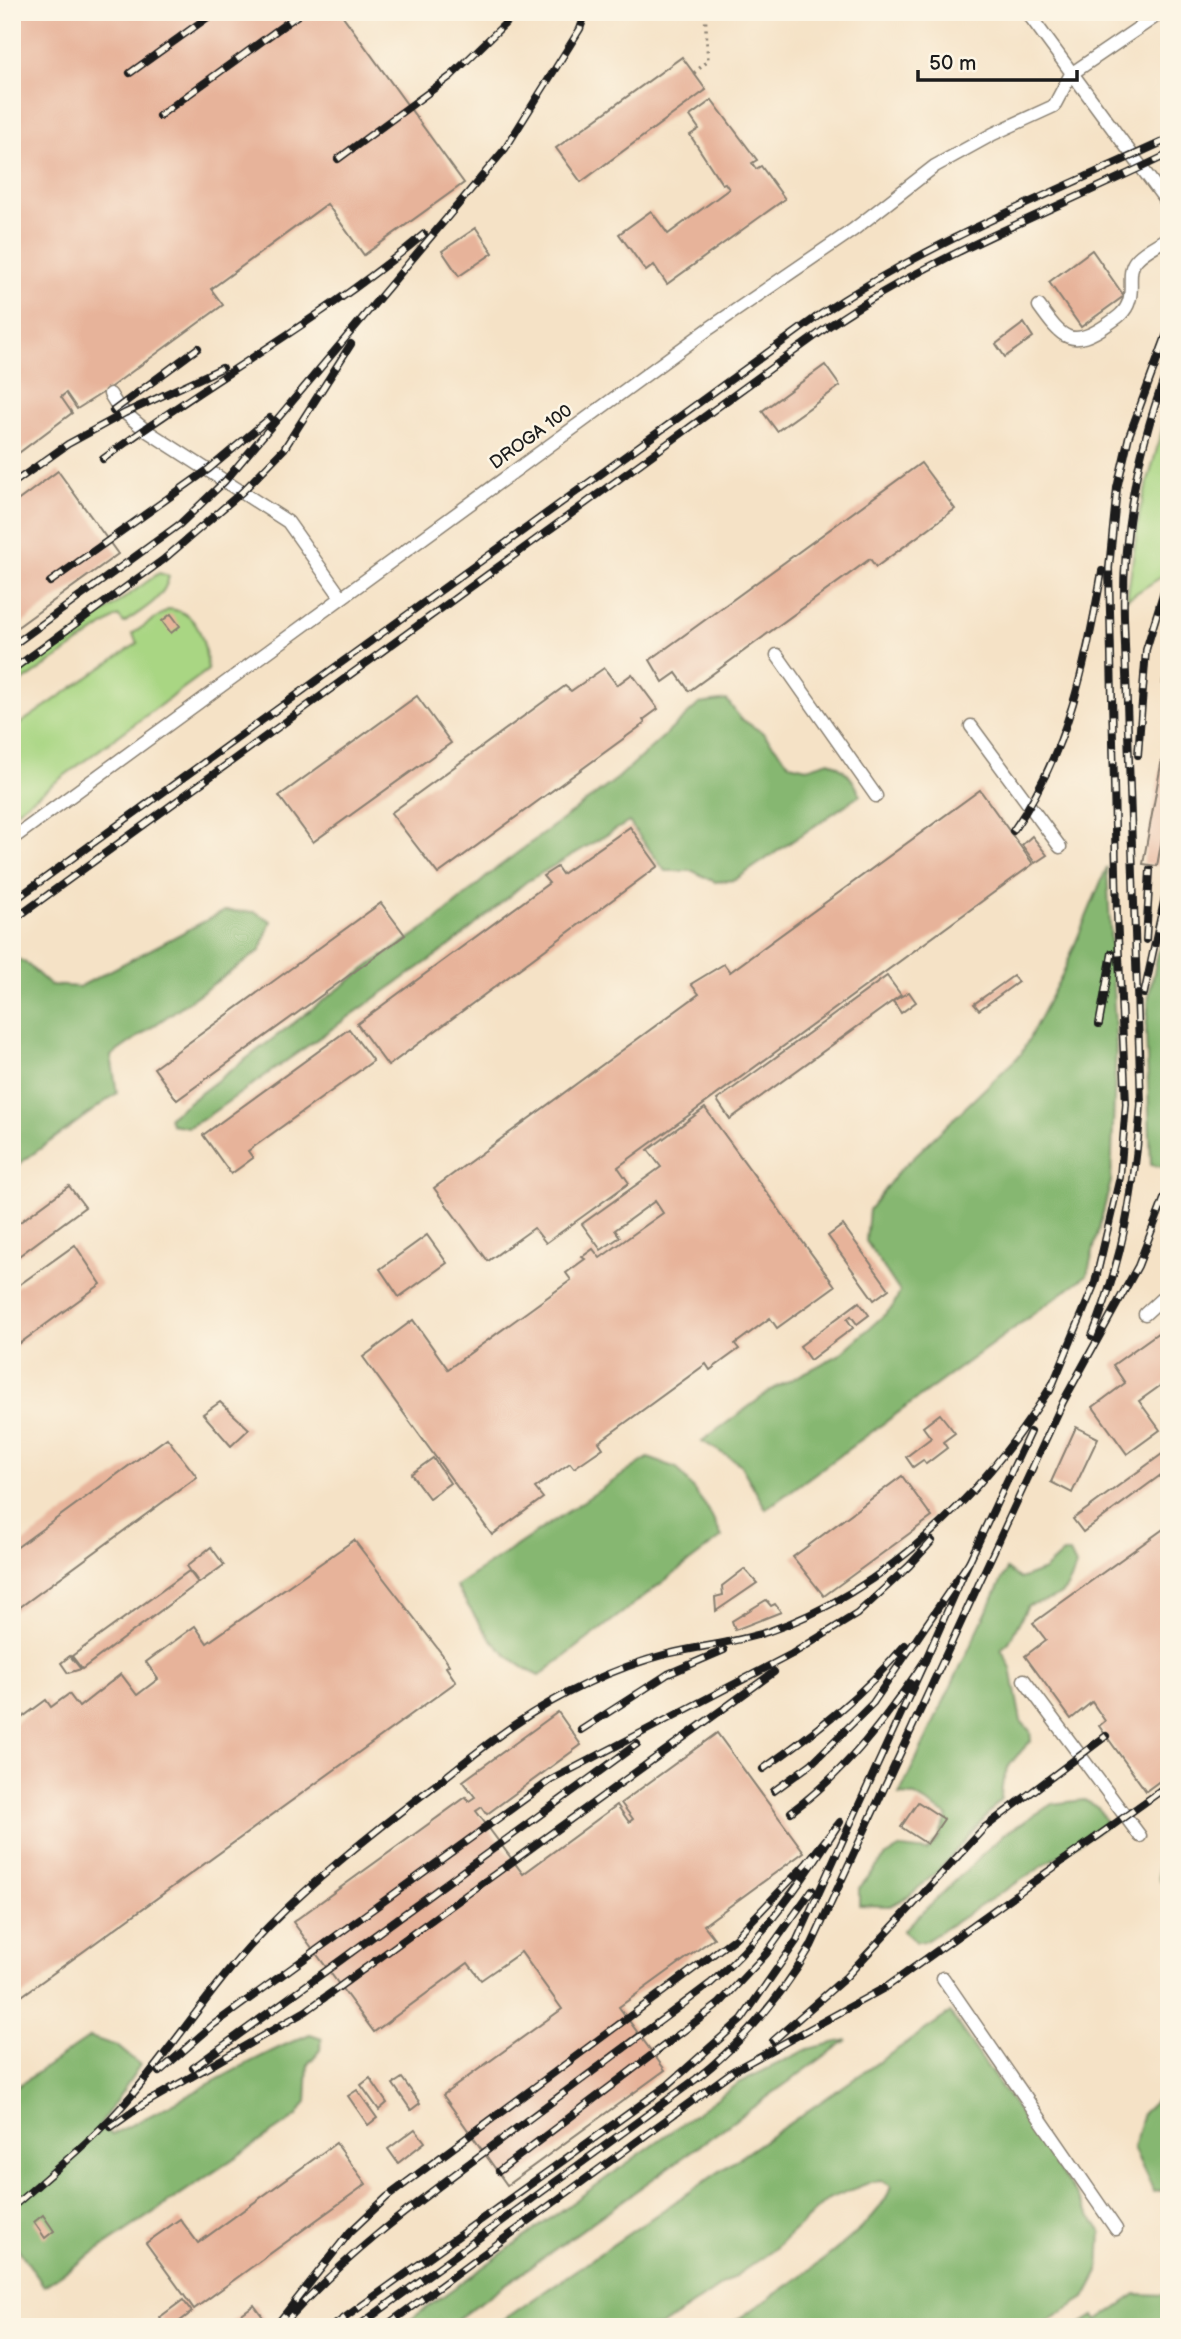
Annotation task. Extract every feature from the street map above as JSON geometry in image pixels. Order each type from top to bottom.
[{"type":"lane","points":[[1027,12],[1169,205]]},
{"type":"lane","points":[[1071,74],[1161,12]]},
{"type":"lane","name":"DROGA 100","points":[[12,839],[710,328],[853,229],[935,166],[993,134],[1054,106],[1071,74]]},
{"type":"lane","points":[[1039,306],[1058,332],[1066,337],[1074,340],[1094,334],[1123,313],[1129,301],[1130,270],[1136,259],[1169,237]]},
{"type":"lane","points":[[110,394],[118,407],[144,429],[288,522],[341,597]]},
{"type":"lane","points":[[777,655],[876,796]]},
{"type":"lane","points":[[1169,681],[1169,713]]},
{"type":"lane","points":[[971,726],[1060,847]]},
{"type":"lane","points":[[1145,1314],[1169,1292]]},
{"type":"lane","points":[[1024,1680],[1140,1836]]},
{"type":"lane","points":[[943,1978],[1116,2229]]},
{"type":"path","points":[[694,73],[708,61],[705,12]]},
{"type":"green space","points":[[1169,405],[1169,561],[1164,575],[1127,599],[1140,510]]},
{"type":"green space","points":[[159,573],[169,576],[163,591],[152,603],[124,623],[118,616],[12,689],[12,679]]},
{"type":"green space","points":[[169,609],[179,611],[194,622],[203,640],[208,670],[12,814],[12,729],[138,643],[132,634]]},
{"type":"green space","points":[[727,700],[740,718],[763,733],[790,764],[807,768],[829,761],[848,775],[860,795],[735,880],[715,882],[693,871],[665,871],[629,822],[526,882],[454,943],[202,1120],[188,1127],[171,1124],[169,1117],[373,963],[438,919],[497,868],[618,778],[699,704]]},
{"type":"green space","points":[[1107,867],[1116,1046],[1111,1181],[1087,1275],[766,1509],[740,1464],[702,1441],[773,1389],[839,1355],[892,1308],[900,1292],[866,1241],[869,1210],[898,1172],[1021,1054],[1063,973]]},
{"type":"green space","points":[[224,911],[255,912],[271,921],[260,951],[111,1056],[117,1093],[12,1169],[12,957],[25,962],[50,985],[79,987]]},
{"type":"green space","points":[[1169,927],[1169,1152],[1162,1167],[1151,1165],[1146,1032],[1149,995],[1163,930]]},
{"type":"green space","points":[[648,1458],[677,1468],[708,1509],[722,1537],[539,1676],[512,1659],[490,1638],[456,1586]]},
{"type":"green space","points":[[1063,1553],[1070,1553],[1076,1565],[1069,1583],[1061,1594],[1028,1605],[1009,1642],[1001,1649],[1011,1668],[1021,1721],[1030,1731],[1031,1741],[1005,1773],[1001,1799],[939,1870],[909,1896],[890,1906],[859,1905],[859,1888],[885,1857],[901,1848],[927,1851],[938,1839],[948,1816],[915,1796],[899,1795],[1007,1569],[1020,1579],[1044,1570]]},
{"type":"green space","points":[[1084,1800],[1098,1807],[1107,1825],[924,1942],[916,1942],[903,1931],[1003,1835],[1052,1804]]},
{"type":"green space","points":[[1169,1830],[1169,1891],[1159,1879],[1157,1839]]},
{"type":"green space","points":[[950,2013],[1101,2231],[1099,2272],[1085,2298],[1038,2327],[726,2327],[845,2243],[882,2204],[891,2186],[882,2181],[871,2182],[828,2199],[772,2251],[660,2327],[493,2327]]},
{"type":"green space","points":[[310,2034],[322,2038],[320,2050],[308,2064],[306,2102],[297,2116],[44,2286],[12,2240],[12,2090],[90,2037],[117,2046],[140,2065],[99,2126],[112,2134]]},
{"type":"green space","points":[[847,2040],[446,2327],[400,2327],[738,2083],[808,2049]]},
{"type":"green space","points":[[1169,2088],[1169,2189],[1154,2192],[1133,2148],[1143,2113]]},
{"type":"green space","points":[[1136,2294],[1169,2295],[1169,2327],[1076,2327],[1094,2316],[1097,2321]]},
{"type":"building","points":[[12,12],[340,12],[464,183],[364,255],[327,204],[211,289],[223,305],[104,392],[77,409],[66,393],[61,397],[72,413],[16,455],[12,450]]},
{"type":"building","points":[[682,57],[706,90],[581,182],[556,148]]},
{"type":"building","points":[[712,100],[757,160],[752,163],[756,169],[761,166],[785,199],[667,284],[654,265],[646,271],[619,234],[651,211],[668,234],[729,189],[725,183],[722,184],[690,135],[699,129],[690,116]]},
{"type":"building","points":[[476,228],[493,253],[459,276],[442,251]]},
{"type":"building","points":[[1092,250],[1124,296],[1081,327],[1049,282]]},
{"type":"building","points":[[1024,323],[1033,337],[1005,357],[996,344]]},
{"type":"building","points":[[825,365],[840,386],[777,431],[762,411]]},
{"type":"building","points":[[921,463],[955,509],[876,567],[870,559],[689,691],[676,673],[663,682],[650,660]]},
{"type":"building","points":[[58,471],[118,554],[12,631],[12,505]]},
{"type":"building","points":[[171,614],[180,626],[171,633],[162,621]]},
{"type":"building","points":[[604,668],[617,685],[632,674],[658,709],[643,720],[645,723],[438,874],[391,813],[565,686],[571,691]]},
{"type":"building","points":[[417,696],[451,743],[313,842],[279,796]]},
{"type":"building","points":[[1162,759],[1169,760],[1169,800],[1157,866],[1143,864]]},
{"type":"building","points":[[980,790],[1033,864],[618,1167],[629,1183],[546,1243],[534,1228],[488,1261],[434,1188],[699,994],[691,984],[724,964],[730,972]]},
{"type":"building","points":[[630,827],[658,866],[388,1066],[357,1024],[549,883],[543,876],[557,867],[562,874]]},
{"type":"building","points":[[1032,836],[1047,855],[1035,863],[1022,845]]},
{"type":"building","points":[[381,903],[405,935],[177,1100],[154,1068]]},
{"type":"building","points":[[887,976],[901,995],[730,1119],[717,1100]]},
{"type":"building","points":[[1013,976],[1018,982],[979,1010],[974,1004]]},
{"type":"building","points":[[909,992],[916,1002],[901,1013],[893,1001]]},
{"type":"building","points":[[349,1029],[373,1061],[248,1151],[253,1158],[231,1174],[203,1135]]},
{"type":"building","points":[[705,1108],[835,1286],[777,1328],[770,1318],[735,1344],[739,1349],[710,1370],[706,1364],[599,1442],[603,1448],[574,1468],[570,1463],[535,1488],[543,1498],[492,1535],[363,1357],[413,1320],[448,1369],[571,1280],[566,1273],[585,1259],[582,1257],[593,1249],[600,1258],[663,1213],[655,1201],[615,1230],[620,1237],[601,1250],[582,1224],[661,1167],[648,1150]]},
{"type":"building","points":[[69,1186],[85,1207],[12,1261],[12,1228]]},
{"type":"building","points":[[843,1225],[889,1289],[874,1300],[828,1236]]},
{"type":"building","points":[[427,1235],[447,1263],[399,1297],[380,1269]]},
{"type":"building","points":[[75,1245],[101,1284],[12,1349],[12,1290]]},
{"type":"building","points":[[859,1302],[869,1315],[857,1324],[851,1316],[847,1319],[853,1328],[810,1360],[800,1346]]},
{"type":"building","points":[[1169,1325],[1169,1384],[1167,1381],[1139,1401],[1160,1430],[1127,1454],[1093,1407],[1125,1383],[1113,1365]]},
{"type":"building","points":[[220,1402],[249,1429],[231,1446],[203,1414]]},
{"type":"building","points":[[940,1414],[955,1433],[943,1442],[947,1448],[926,1464],[923,1460],[913,1467],[906,1457],[931,1438],[923,1427]]},
{"type":"building","points":[[1076,1427],[1098,1438],[1072,1493],[1051,1482]]},
{"type":"building","points":[[167,1438],[197,1477],[12,1613],[12,1551]]},
{"type":"building","points":[[1169,1449],[1169,1469],[1083,1532],[1073,1519]]},
{"type":"building","points":[[433,1458],[450,1483],[429,1498],[411,1474]]},
{"type":"building","points":[[902,1476],[932,1517],[824,1596],[793,1557]]},
{"type":"building","points":[[1169,1525],[1169,1774],[1146,1791],[1099,1726],[1105,1721],[1092,1702],[1071,1719],[1025,1656],[1046,1640],[1033,1623]]},
{"type":"building","points":[[354,1540],[442,1654],[449,1665],[446,1667],[456,1682],[12,2003],[12,1725],[46,1700],[51,1707],[69,1694],[79,1707],[121,1674],[137,1695],[158,1679],[146,1662],[195,1626],[207,1643]]},
{"type":"building","points":[[211,1547],[224,1565],[199,1583],[187,1566]]},
{"type":"building","points":[[744,1569],[757,1583],[716,1611],[715,1597],[723,1595],[722,1586]]},
{"type":"building","points":[[189,1571],[198,1583],[82,1669],[72,1656]]},
{"type":"building","points":[[766,1600],[771,1606],[775,1604],[781,1612],[735,1630],[732,1621]]},
{"type":"building","points":[[70,1656],[81,1669],[68,1673],[61,1663]]},
{"type":"building","points":[[558,1712],[581,1745],[487,1814],[482,1807],[476,1811],[523,1874],[617,1805],[629,1822],[633,1819],[621,1803],[717,1733],[804,1852],[704,1925],[714,1938],[619,2007],[665,2070],[507,2185],[443,2095],[562,2009],[521,1952],[481,1980],[468,1963],[374,2032],[293,1922],[466,1797],[469,1801],[475,1797],[463,1781]]},
{"type":"building","points":[[918,1802],[944,1819],[927,1844],[901,1827]]},
{"type":"building","points":[[370,2078],[387,2103],[379,2110],[361,2085]]},
{"type":"building","points":[[402,2078],[420,2103],[411,2110],[393,2084]]},
{"type":"building","points":[[357,2090],[377,2118],[368,2125],[348,2096]]},
{"type":"building","points":[[415,2129],[425,2142],[398,2163],[388,2149]]},
{"type":"building","points":[[336,2143],[366,2184],[194,2309],[146,2243],[180,2219],[198,2243]]},
{"type":"building","points":[[43,2215],[54,2231],[45,2238],[34,2222]]},
{"type":"building","points":[[183,2300],[192,2312],[172,2327],[167,2327],[160,2317]]},
{"type":"building","points":[[254,2305],[268,2324],[264,2327],[224,2327]]},
{"type":"railway","points":[[130,73],[215,12]]},
{"type":"railway","points":[[159,116],[302,12]]},
{"type":"railway","points":[[338,159],[451,76],[517,12]]},
{"type":"railway","points":[[12,646],[180,524],[225,481],[505,149],[580,29],[586,12]]},
{"type":"railway","points":[[12,902],[818,316],[902,265],[946,242],[1169,139]]},
{"type":"railway","points":[[12,921],[829,326],[869,300],[953,255],[1169,154]]},
{"type":"railway","points":[[103,459],[346,294],[424,234]]},
{"type":"railway","points":[[1050,1391],[1095,1283],[1120,1177],[1126,1104],[1117,915],[1109,568],[1117,488],[1129,436],[1169,328]]},
{"type":"railway","points":[[12,670],[163,560],[242,492],[284,449],[351,344]]},
{"type":"railway","points":[[113,411],[198,348]]},
{"type":"railway","points":[[1092,1336],[1120,1251],[1131,1193],[1141,1104],[1124,585],[1134,489],[1149,427],[1169,366]]},
{"type":"railway","points":[[12,484],[68,444],[125,413],[222,368]]},
{"type":"railway","points":[[50,582],[209,469],[270,418]]},
{"type":"railway","points":[[1013,831],[1032,801],[1061,739],[1081,673],[1102,571]]},
{"type":"railway","points":[[1138,755],[1146,650],[1169,574]]},
{"type":"railway","points":[[1146,940],[1150,870]]},
{"type":"railway","points":[[1144,994],[1169,878]]},
{"type":"railway","points":[[1099,1024],[1112,953]]},
{"type":"railway","points":[[357,2327],[696,2079],[730,2050],[787,1984],[811,1946],[1063,1402],[1138,1266],[1169,1186]]},
{"type":"railway","points":[[17,2203],[118,2111],[234,1965],[271,1924],[340,1860],[389,1821],[504,1732],[568,1693],[607,1674],[647,1660],[767,1632],[812,1614],[854,1591],[894,1563],[966,1498],[998,1462],[1053,1383]]},
{"type":"railway","points":[[969,1562],[1030,1432]]},
{"type":"railway","points":[[159,2072],[213,2025],[551,1780],[792,1654],[857,1614],[932,1541]]},
{"type":"railway","points":[[774,1791],[811,1764],[873,1703],[969,1562],[926,1659]]},
{"type":"railway","points":[[763,1769],[838,1712],[873,1680],[905,1645]]},
{"type":"railway","points":[[581,1730],[668,1674],[724,1650]]},
{"type":"railway","points":[[332,2327],[668,2085],[742,2019],[797,1940],[926,1659],[865,1742],[831,1779],[791,1812]]},
{"type":"railway","points":[[142,2105],[306,2011],[774,1672]]},
{"type":"railway","points":[[773,2041],[846,1977],[984,1828],[1106,1736]]},
{"type":"railway","points":[[193,2068],[637,1744]]},
{"type":"railway","points":[[384,2327],[733,2071],[888,1986],[1169,1785]]},
{"type":"railway","points":[[275,2327],[350,2232],[387,2197],[735,1938],[806,1864],[840,1822],[782,1907],[748,1947],[711,1983],[408,2210],[329,2277],[281,2327]]},
{"type":"railway","points":[[499,2171],[719,2004],[766,1954],[812,1890]]},
{"type":"railway","points":[[111,2127],[151,2099]]}]
